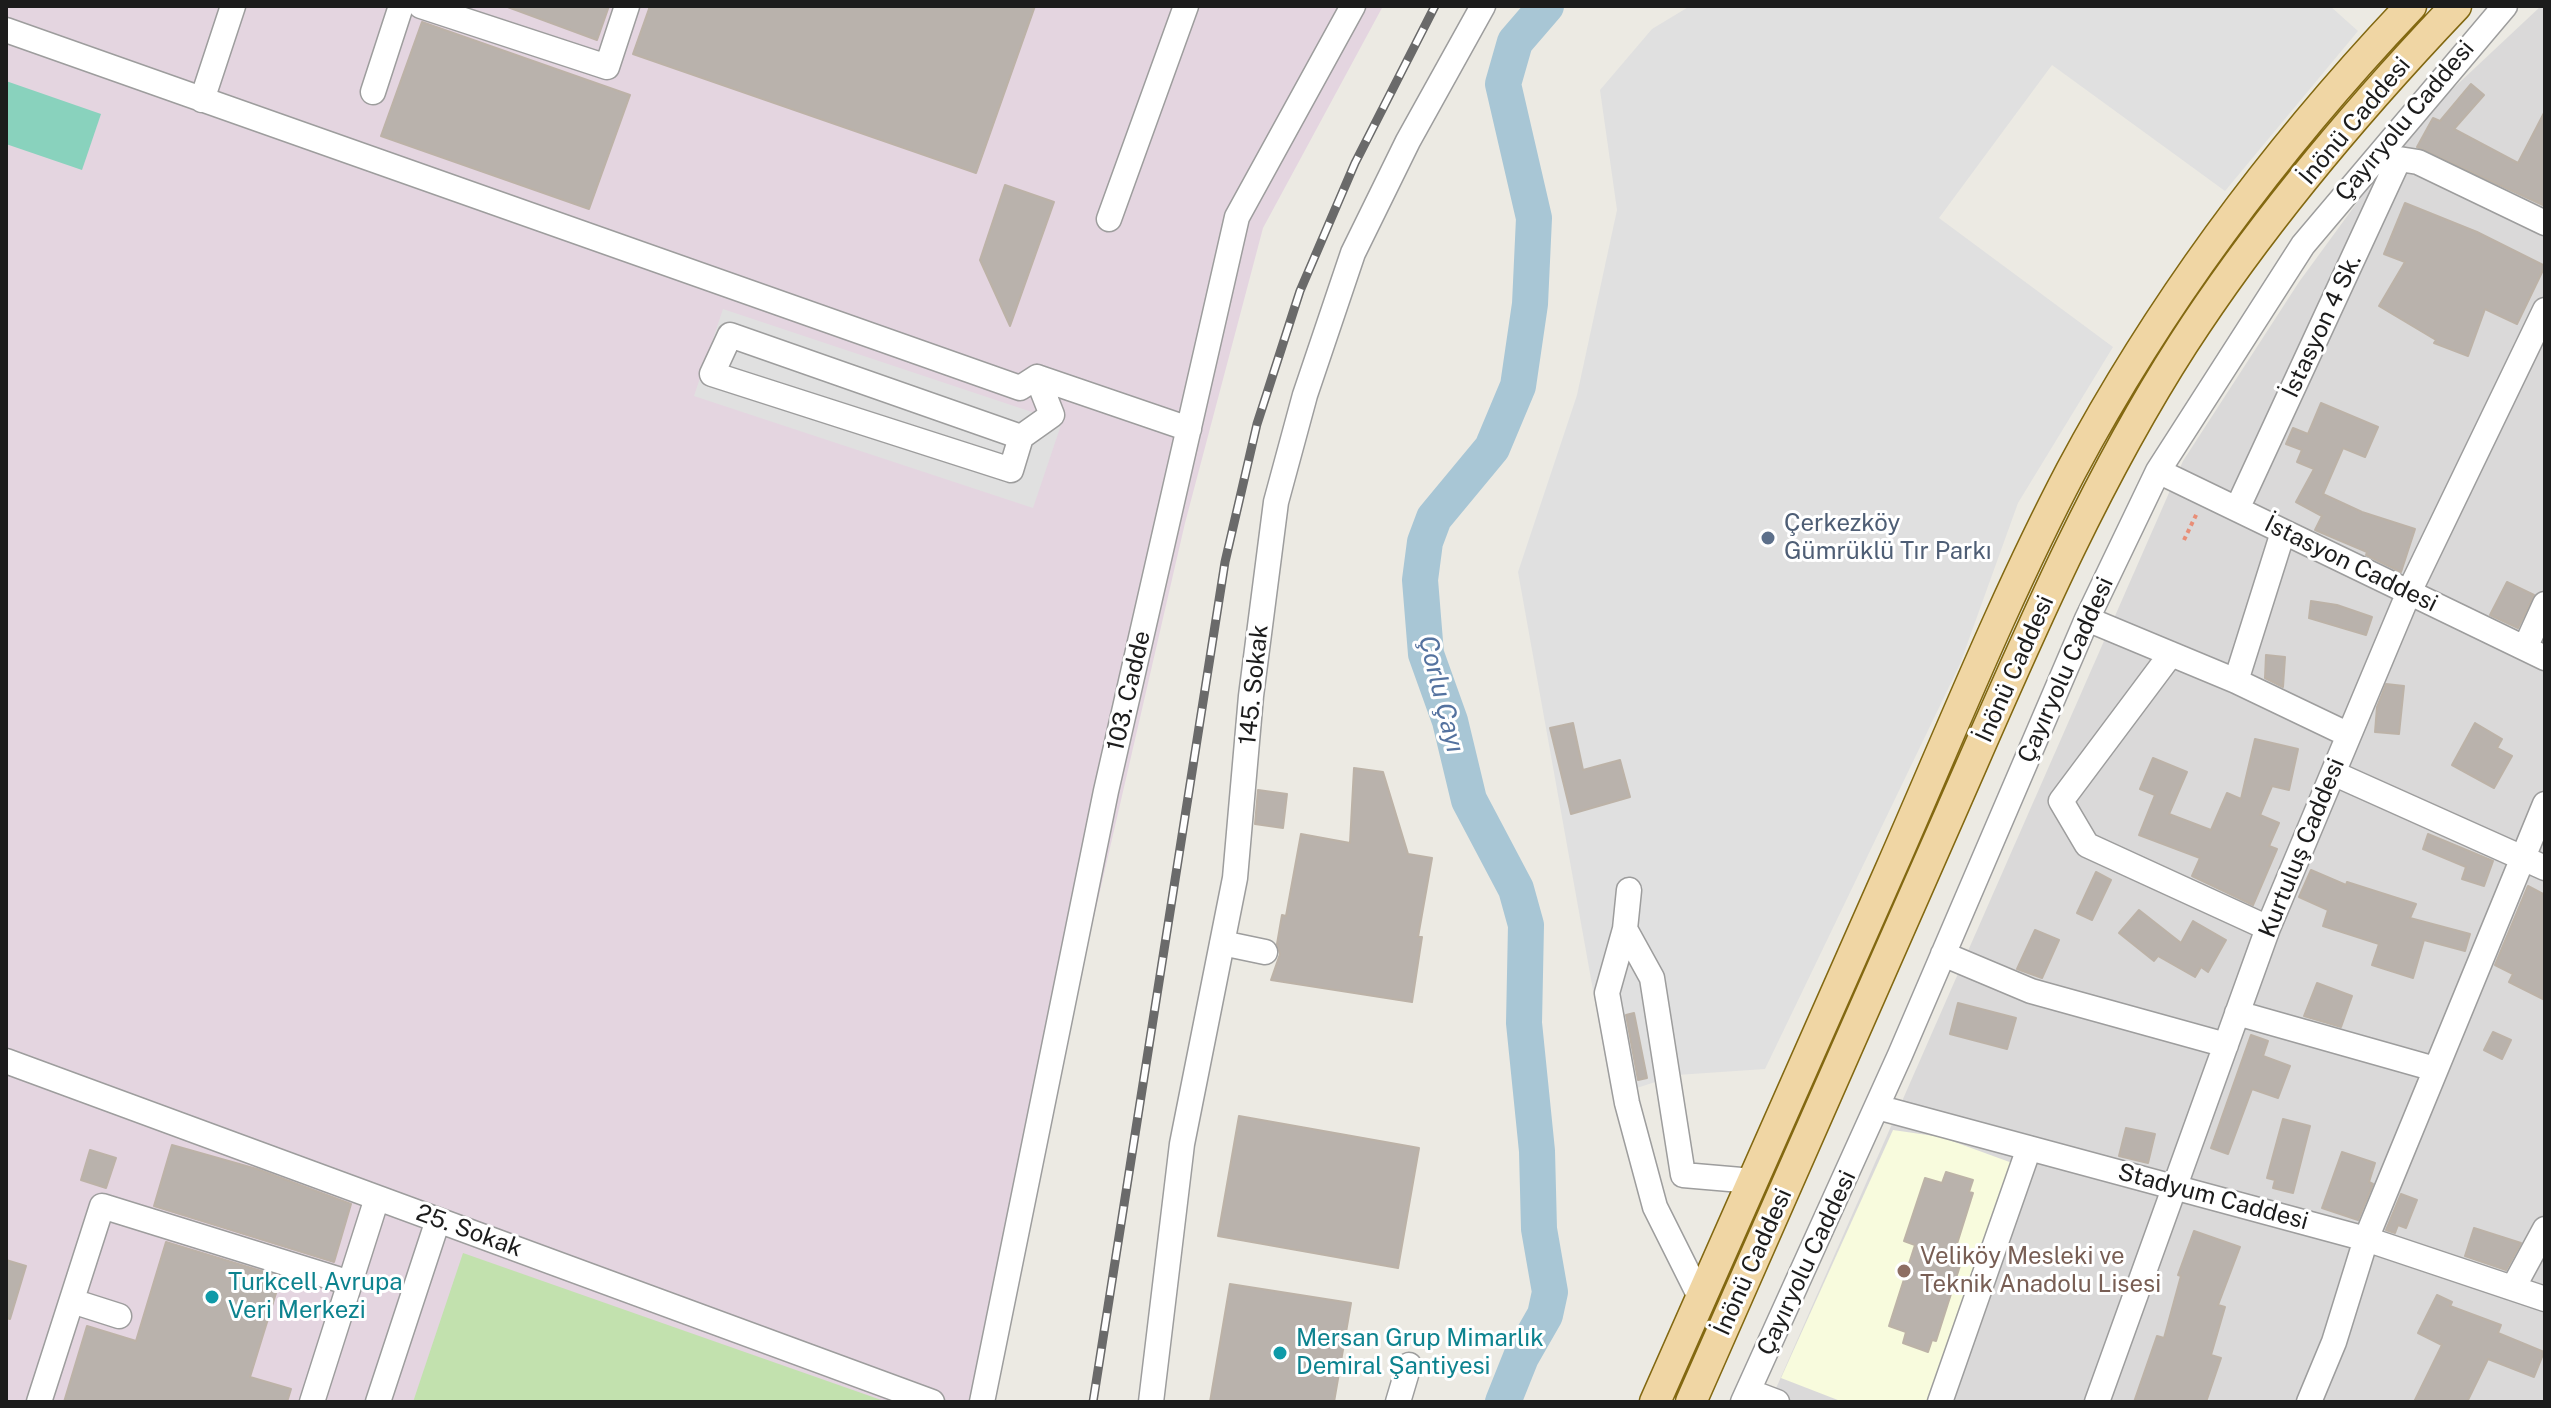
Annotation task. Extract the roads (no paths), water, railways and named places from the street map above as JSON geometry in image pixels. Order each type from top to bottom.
[{"type":"main road","points":[[1655,1402],[1999,623],[2071,472],[2156,326],[2254,190],[2358,62],[2411,6]]},
{"type":"main road","name":"İnönü Caddesi","points":[[1691,1402],[2029,637],[2100,487],[2183,343],[2280,210],[2383,83],[2456,6]]},
{"type":"street","points":[[202,100],[233,6]]},
{"type":"street","points":[[373,92],[401,6]]},
{"type":"street","points":[[421,6],[607,67],[627,6]]},
{"type":"street","points":[[1109,219],[1186,6]]},
{"type":"street","name":"103. Cadde","points":[[982,1402],[1106,791],[1237,217],[1353,6]]},
{"type":"street","name":"145. Sokak","points":[[1151,1402],[1182,1144],[1235,878],[1251,696],[1276,502],[1305,395],[1353,253],[1408,141],[1483,6]]},
{"type":"street","name":"Çayıryolu Caddesi","points":[[1746,1396],[1877,1107],[2087,619],[2158,471],[2303,245],[2505,6]]},
{"type":"street","points":[[6,30],[1020,388],[1037,377]]},
{"type":"street","name":"İstasyon 4 Sk.","points":[[2237,509],[2399,159],[2418,162],[2545,223]]},
{"type":"street","name":"Kurtuluş Caddesi","points":[[2097,1402],[2268,928],[2409,592],[2545,310]]},
{"type":"street","points":[[1021,437],[730,335],[712,374],[1011,470],[1021,437],[1052,415],[1037,377]]},
{"type":"street","points":[[1037,377],[1189,429]]},
{"type":"street","name":"İstasyon Caddesi","points":[[2158,471],[2535,653]]},
{"type":"street","points":[[2236,681],[2283,532]]},
{"type":"street","points":[[2535,653],[2545,604]]},
{"type":"street","points":[[2087,619],[2236,681],[2349,735]]},
{"type":"street","points":[[2171,654],[2061,801],[2087,845],[2268,928]]},
{"type":"street","points":[[2333,773],[2545,868]]},
{"type":"street","points":[[2309,1402],[2334,1342],[2366,1239],[2545,804]]},
{"type":"street","points":[[1629,890],[1625,929],[1607,993],[1627,1103],[1655,1207],[1701,1299]]},
{"type":"street","points":[[1625,929],[1652,978],[1683,1175],[1753,1181]]},
{"type":"street","points":[[1222,943],[1265,952]]},
{"type":"street","points":[[1943,954],[2031,991],[2226,1045]]},
{"type":"street","points":[[2237,1013],[2435,1069]]},
{"type":"street","name":"25. Sokak","points":[[6,1061],[932,1402]]},
{"type":"street","name":"Stadyum Caddesi","points":[[1877,1107],[2366,1239],[2545,1299]]},
{"type":"street","points":[[1940,1402],[2029,1148]]},
{"type":"street","points":[[312,1402],[377,1198]]},
{"type":"street","points":[[39,1402],[102,1206],[350,1283]]},
{"type":"street","points":[[378,1402],[438,1220]]},
{"type":"street","points":[[2513,1288],[2545,1229]]},
{"type":"street","points":[[72,1301],[119,1316]]},
{"type":"street","points":[[1398,1402],[1409,1365]]},
{"type":"street","points":[[1746,1396],[1777,1402]]},
{"type":"waterway","name":"Çorlu Çayı","points":[[1503,1402],[1521,1357],[1545,1315],[1550,1292],[1539,1229],[1537,1151],[1524,1023],[1526,925],[1516,889],[1469,800],[1450,721],[1426,654],[1420,580],[1425,542],[1434,518],[1492,448],[1518,386],[1530,304],[1534,218],[1503,84],[1515,42],[1546,6]]},
{"type":"railway","points":[[1093,1402],[1225,562],[1257,424],[1300,291],[1355,163],[1435,6]]},
{"type":"place","name":"Çerkezköy Gümrüklü Tır Parkı","points":[[1768,538]]},
{"type":"place","name":"Veliköy Mesleki ve Teknik Anadolu Lisesi","points":[[1904,1271]]},
{"type":"place","name":"Turkcell Avrupa Veri Merkezi","points":[[212,1297]]},
{"type":"place","name":"Mersan Grup Mimarlık Demiral Şantiyesi","points":[[1280,1353]]}]
